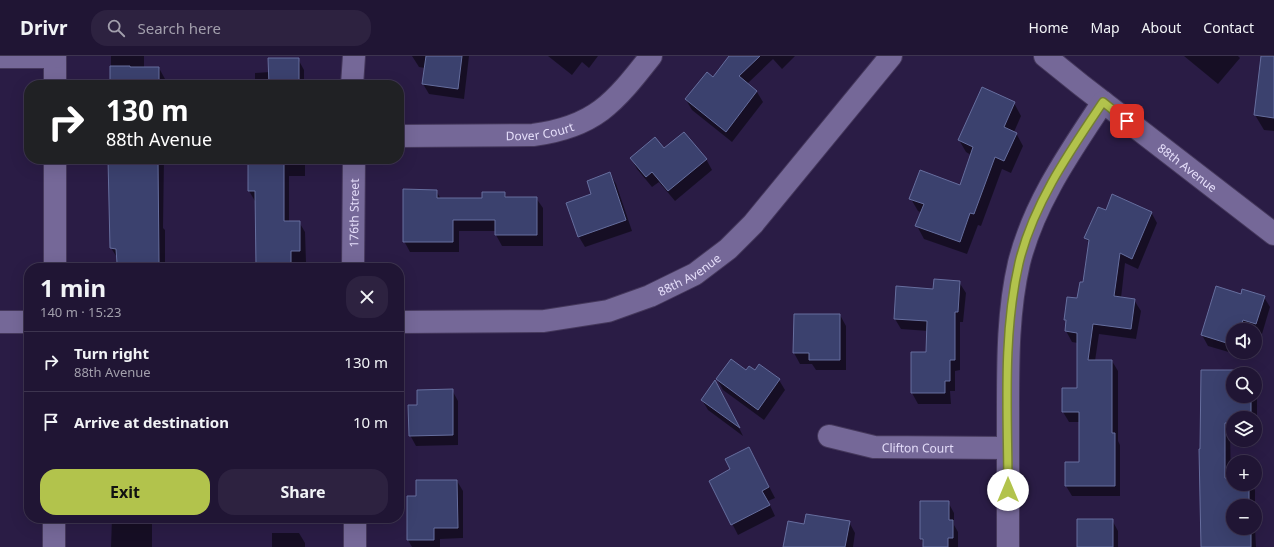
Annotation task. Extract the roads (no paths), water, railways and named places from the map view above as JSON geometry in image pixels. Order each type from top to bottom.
[{"type":"street","points":[[0,57],[55,56],[55,80]]},
{"type":"street","points":[[352,80],[354,56]]},
{"type":"street","name":"Dover Court","points":[[404,136],[533,135],[549,133],[575,126],[586,121],[612,103],[650,56]]},
{"type":"street","name":"88th Avenue","points":[[404,322],[544,321],[608,311],[650,296],[695,274],[728,249],[753,224],[890,56]]},
{"type":"street","name":"88th Avenue","points":[[1045,56],[1274,234]]},
{"type":"street","points":[[1008,547],[1008,337],[1019,262],[1031,227],[1044,197],[1059,170],[1103,102]]},
{"type":"street","points":[[55,164],[55,263]]},
{"type":"street","name":"176th Street","points":[[353,263],[354,164]]},
{"type":"street","points":[[0,322],[24,322]]},
{"type":"street","name":"Clifton Court","points":[[829,436],[874,447],[1008,448]]},
{"type":"street","points":[[54,523],[54,547]]},
{"type":"street","points":[[355,523],[355,547]]}]
